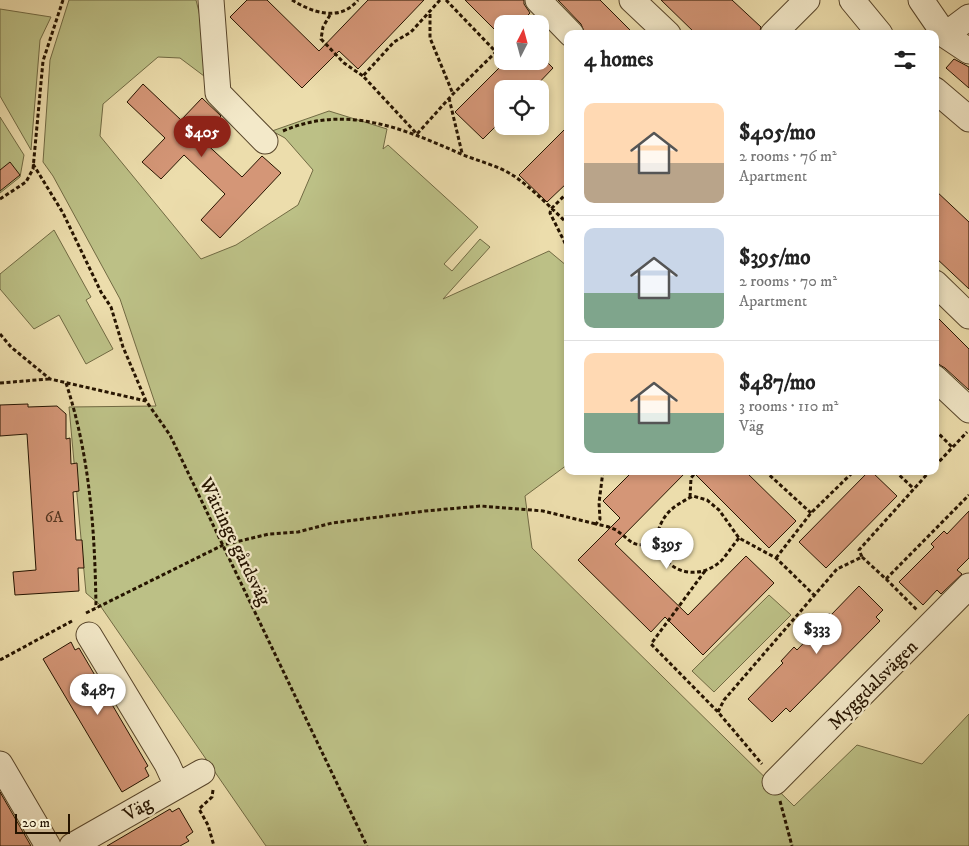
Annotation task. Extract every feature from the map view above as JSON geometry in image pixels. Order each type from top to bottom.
[{"type":"street","points":[[210,0],[218,92],[265,141]]},
{"type":"street","points":[[538,0],[567,30]]},
{"type":"street","points":[[632,0],[664,30]]},
{"type":"street","points":[[777,30],[807,0]]},
{"type":"street","points":[[852,0],[877,30]]},
{"type":"street","points":[[920,0],[945,35],[969,51]]},
{"type":"street","points":[[945,35],[969,17]]},
{"type":"street","points":[[939,93],[969,119]]},
{"type":"street","points":[[939,287],[969,316]]},
{"type":"street","points":[[939,382],[969,410]]},
{"type":"street","name":"Myggdalsvägen","points":[[775,782],[969,586]]},
{"type":"street","points":[[89,635],[167,764],[177,786]]},
{"type":"street","points":[[0,764],[48,846]]},
{"type":"street","name":"Väg","points":[[72,846],[202,772]]},
{"type":"path","points":[[0,199],[26,182],[33,164],[43,61],[63,0]]},
{"type":"path","points":[[292,0],[314,12],[330,15],[339,13],[354,5],[358,0]]},
{"type":"path","points":[[363,76],[394,42],[411,32],[440,0]]},
{"type":"path","points":[[446,0],[494,50]]},
{"type":"path","points":[[430,13],[430,38],[453,94]]},
{"type":"path","points":[[330,15],[323,26],[321,39],[344,63],[363,76],[417,134]]},
{"type":"path","points":[[417,134],[449,98],[494,54]]},
{"type":"path","points":[[449,98],[462,154]]},
{"type":"path","points":[[265,141],[298,124],[339,118],[379,122],[417,134],[513,176],[564,220]]},
{"type":"path","name":"Wättinge gårdsväg","points":[[33,164],[63,213],[101,292],[111,307],[123,347],[146,401],[170,435],[367,846]]},
{"type":"path","points":[[564,196],[552,209],[550,214],[564,241]]},
{"type":"path","points":[[0,334],[11,347],[50,379]]},
{"type":"path","points":[[0,383],[50,379],[146,401]]},
{"type":"path","points":[[65,382],[77,416],[90,487],[96,550],[96,608]]},
{"type":"path","points":[[939,461],[969,430]]},
{"type":"path","points":[[939,434],[952,446]]},
{"type":"path","points":[[596,524],[600,519],[599,503],[602,475]]},
{"type":"path","points":[[690,497],[691,478],[694,475]]},
{"type":"path","points":[[769,475],[811,512]]},
{"type":"path","points":[[776,558],[811,512],[850,475]]},
{"type":"path","points":[[899,475],[914,489]]},
{"type":"path","points":[[926,475],[859,550],[862,557],[931,625]]},
{"type":"path","points":[[886,579],[969,495]]},
{"type":"path","points":[[705,571],[688,573],[670,564],[661,553],[655,541],[662,519],[670,508],[694,496],[707,500],[719,510],[739,538],[776,558],[814,595]]},
{"type":"path","points":[[0,660],[96,608],[223,545],[268,534],[298,532],[332,523],[481,506],[543,511],[614,529],[630,543],[639,545],[655,541]]},
{"type":"path","points":[[739,538],[722,560],[705,571],[651,644],[747,744],[775,782],[792,846]]},
{"type":"path","points":[[718,712],[724,700],[837,569],[862,557]]},
{"type":"path","points":[[202,772],[210,776],[214,782],[212,797],[199,809],[208,825],[214,846]]},
{"type":"green space","points":[[69,0],[196,0],[204,32],[208,79],[180,58],[158,57],[103,104],[100,136],[201,259],[236,245],[298,205],[313,170],[285,138],[272,131],[329,111],[387,129],[383,149],[388,145],[478,227],[444,264],[452,271],[480,239],[490,247],[443,299],[549,251],[564,264],[564,467],[525,496],[532,548],[794,806],[857,745],[922,764],[969,714],[969,846],[266,846],[99,604],[86,593],[69,407],[156,406],[120,299],[53,176],[43,162],[50,60]]},
{"type":"green space","points":[[0,9],[51,17],[40,40],[31,150],[0,96]]},
{"type":"green space","points":[[0,117],[24,155],[20,177],[0,193]]},
{"type":"green space","points":[[54,230],[91,297],[86,300],[113,349],[86,364],[59,315],[34,329],[0,289],[0,274]]},
{"type":"green space","points":[[769,595],[791,615],[714,692],[692,671]]},
{"type":"building","points":[[247,0],[267,0],[319,51],[368,0],[424,0],[358,69],[339,51],[302,88],[230,17]]},
{"type":"building","points":[[465,0],[524,0],[524,4],[530,13],[528,15],[494,15],[494,29]]},
{"type":"building","points":[[558,0],[600,0],[630,30],[583,30],[581,24]]},
{"type":"building","points":[[661,0],[732,0],[761,27],[760,30],[692,30]]},
{"type":"building","points":[[954,59],[969,67],[969,88],[946,68]]},
{"type":"building","points":[[549,64],[553,68],[542,80],[494,80],[494,128],[483,139],[455,112],[497,70],[549,70]]},
{"type":"building","points":[[143,84],[181,120],[202,98],[221,116],[200,138],[242,177],[262,156],[281,173],[220,238],[201,220],[225,194],[184,155],[161,179],[142,162],[165,138],[127,102]]},
{"type":"building","points":[[564,130],[564,186],[547,202],[519,175]]},
{"type":"building","points":[[10,162],[20,175],[0,191],[0,170]]},
{"type":"building","points":[[939,194],[969,222],[969,289],[939,261]]},
{"type":"building","points":[[939,319],[969,349],[969,390],[939,364]]},
{"type":"building","points":[[28,404],[28,407],[57,406],[66,414],[66,439],[70,438],[71,464],[77,463],[79,491],[73,492],[76,540],[82,540],[84,568],[78,568],[79,591],[15,595],[13,572],[36,570],[27,434],[0,436],[0,405]]},
{"type":"building","points":[[629,475],[683,475],[615,544],[688,615],[746,556],[774,583],[703,655],[665,617],[651,632],[578,560],[620,518],[603,501]]},
{"type":"building","points":[[696,475],[749,475],[796,521],[769,548]]},
{"type":"building","points":[[865,475],[875,475],[897,496],[826,568],[799,542]]},
{"type":"building","points":[[969,511],[969,558],[957,570],[962,574],[941,594],[937,590],[923,605],[899,582],[934,547],[931,544],[944,531],[947,534]]},
{"type":"building","points":[[859,586],[883,610],[876,617],[880,621],[790,712],[786,708],[772,722],[748,699],[783,663],[781,661],[794,647],[797,650],[818,628],[816,626],[829,613],[831,615]]},
{"type":"building","points":[[71,642],[75,650],[79,648],[148,766],[145,768],[149,776],[122,792],[43,659]]},
{"type":"building","points":[[0,792],[27,839],[31,846],[0,846]]},
{"type":"building","points":[[179,808],[193,832],[186,837],[189,841],[180,846],[107,846],[170,809],[172,812]]}]
